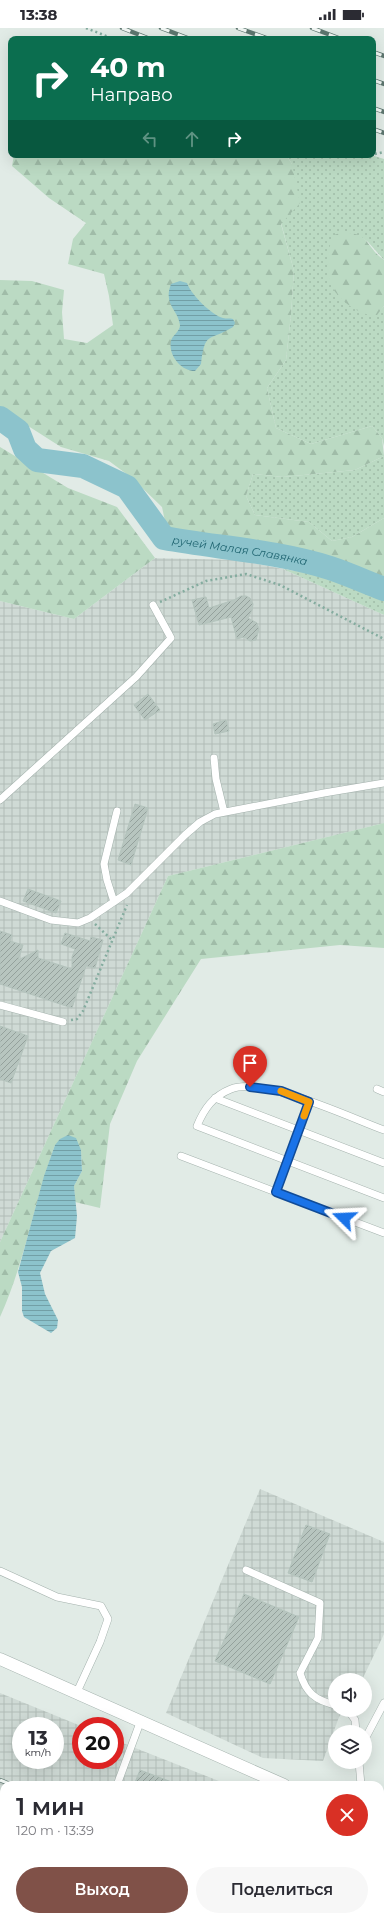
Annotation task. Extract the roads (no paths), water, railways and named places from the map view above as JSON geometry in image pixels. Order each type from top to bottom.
[{"type":"street","points":[[0,1659],[141,1720],[275,1781]]},
{"type":"lane","points":[[0,800],[136,677],[171,638],[153,605]]},
{"type":"lane","points":[[214,758],[216,779],[224,812]]},
{"type":"lane","points":[[0,900],[51,920],[78,923],[90,918],[127,893],[200,822],[224,812],[384,783]]},
{"type":"lane","points":[[114,902],[104,864],[117,810]]},
{"type":"lane","points":[[0,1005],[63,1022]]},
{"type":"lane","points":[[384,1130],[281,1091],[250,1087],[232,1088],[215,1098],[204,1110],[197,1126],[384,1198]]},
{"type":"lane","points":[[377,1089],[384,1092]]},
{"type":"lane","points":[[215,1098],[384,1163]]},
{"type":"lane","points":[[276,1192],[309,1102]]},
{"type":"lane","points":[[181,1156],[384,1233]]},
{"type":"lane","points":[[0,1570],[57,1597],[101,1606],[108,1619],[100,1642],[77,1692]]},
{"type":"lane","points":[[246,1570],[320,1603],[318,1638],[300,1673],[304,1687],[322,1702],[328,1703]]},
{"type":"lane","points":[[372,1726],[384,1703]]},
{"type":"lane","points":[[118,1781],[141,1720]]},
{"type":"lane","points":[[360,1769],[361,1781]]},
{"type":"water","points":[[180,281],[187,283],[197,299],[213,313],[223,318],[233,319],[235,323],[233,327],[206,342],[202,354],[201,364],[195,371],[180,365],[174,357],[171,346],[171,341],[179,330],[180,325],[170,302],[169,291],[171,284]]},
{"type":"water","points":[[68,1135],[76,1138],[81,1150],[82,1171],[74,1186],[77,1216],[75,1238],[51,1251],[40,1273],[45,1294],[58,1320],[57,1328],[51,1333],[24,1317],[22,1311],[22,1287],[18,1272],[44,1176],[55,1145],[60,1139]]},
{"type":"waterway","name":"ручей Малая Славянка","points":[[0,418],[18,431],[25,449],[37,460],[83,466],[127,487],[164,538],[310,562],[337,570],[384,589]]},
{"type":"railway","points":[[122,28],[142,36]]},
{"type":"railway","points":[[161,28],[182,36]]},
{"type":"railway","points":[[238,28],[261,36]]},
{"type":"railway","points":[[312,28],[333,36]]},
{"type":"railway","points":[[376,53],[384,56]]},
{"type":"railway","points":[[376,81],[384,84]]},
{"type":"railway","points":[[376,109],[384,112]]},
{"type":"railway","points":[[376,130],[384,133]]}]
